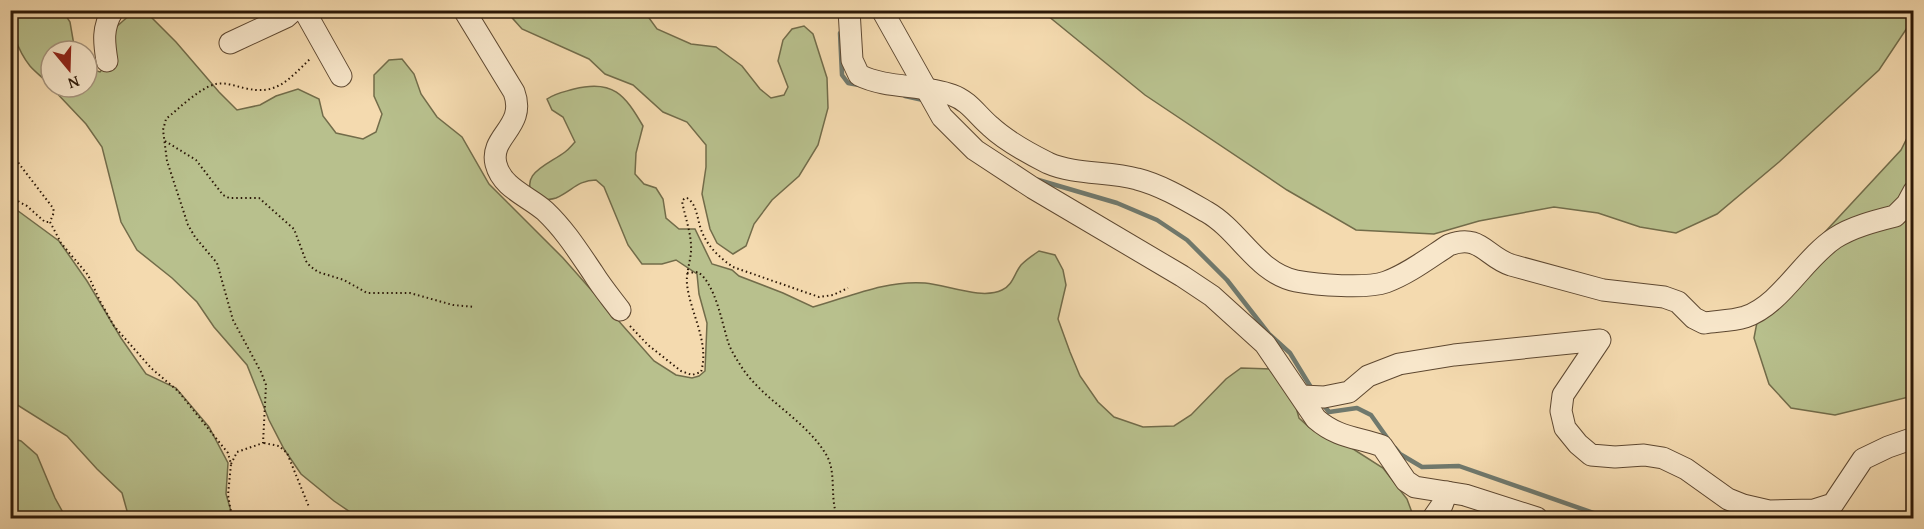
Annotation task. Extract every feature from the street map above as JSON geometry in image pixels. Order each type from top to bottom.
[{"type":"street","points":[[107,61],[104,34],[113,10]]},
{"type":"street","points":[[230,43],[286,17],[294,10]]},
{"type":"street","points":[[304,10],[341,76]]},
{"type":"street","points":[[464,10],[514,92],[517,101],[513,123],[498,144],[495,153],[495,161],[501,175],[509,185],[544,211],[575,244],[594,276],[620,310]]},
{"type":"street","points":[[849,10],[852,60],[859,75],[930,96],[961,98],[999,134],[1049,163],[1093,173],[1137,179],[1152,184],[1209,213],[1228,228],[1271,272],[1282,278],[1298,282],[1343,285],[1380,284],[1397,277],[1449,245],[1468,241],[1476,243],[1502,262],[1511,265],[1603,290],[1664,297],[1678,302],[1698,322],[1704,323],[1744,317],[1765,305],[1834,239],[1850,230],[1895,216],[1901,212],[1914,191]]},
{"type":"street","points":[[882,10],[942,117],[975,150],[1033,188],[1212,296],[1265,344],[1316,419],[1325,427],[1343,436],[1382,446],[1406,481],[1415,487],[1465,495],[1537,519]]},
{"type":"street","points":[[1302,396],[1324,397],[1349,392],[1368,376],[1399,364],[1454,355],[1600,340],[1563,395],[1561,411],[1565,428],[1578,444],[1591,455],[1616,457],[1644,455],[1663,458],[1686,469],[1728,499],[1769,512],[1814,510],[1833,504],[1863,459],[1914,438]]},
{"type":"street","points":[[1433,519],[1447,492]]},
{"type":"path","points":[[263,443],[266,385],[233,320],[217,263],[188,225],[167,160],[164,130],[166,118],[205,89],[216,84],[260,92],[276,88],[325,46]]},
{"type":"path","points":[[165,141],[196,160],[223,195],[229,198],[259,198],[294,229],[306,261],[318,272],[344,280],[367,293],[410,293],[453,305],[475,307]]},
{"type":"path","points":[[10,152],[52,208],[54,212],[50,222],[61,243],[88,275],[114,326],[151,368],[178,391],[228,453],[231,464],[228,495],[232,519]]},
{"type":"path","points":[[10,197],[27,206],[45,222],[50,222]]},
{"type":"path","points":[[620,310],[636,333],[681,372],[692,375],[703,369],[700,332],[687,286],[691,252],[690,233],[682,201],[687,198],[694,203],[702,233],[710,246],[733,267],[819,297],[833,295],[848,288]]},
{"type":"path","points":[[687,273],[698,272],[706,280],[730,348],[749,380],[801,425],[827,456],[832,469],[834,511],[838,519]]},
{"type":"path","points":[[231,464],[237,452],[263,443],[279,446],[287,453],[309,507]]},
{"type":"green space","points":[[11,10],[63,11],[70,22],[73,39],[39,39],[39,74],[22,54],[13,32]]},
{"type":"green space","points":[[1913,10],[1913,19],[1879,70],[1779,162],[1717,214],[1676,233],[1640,227],[1598,213],[1554,207],[1479,221],[1434,234],[1356,230],[1287,190],[1145,95],[1042,11]]},
{"type":"green space","points":[[506,11],[644,11],[657,29],[691,44],[716,47],[742,66],[760,89],[771,98],[784,95],[788,87],[778,61],[783,40],[792,29],[804,26],[813,34],[827,78],[828,108],[818,145],[799,176],[772,200],[754,224],[746,246],[733,254],[717,243],[710,229],[702,194],[706,145],[687,122],[663,112],[633,85],[605,74],[589,59],[522,29]]},
{"type":"green space","points":[[132,13],[149,15],[237,110],[260,105],[276,96],[298,89],[319,99],[323,116],[336,133],[363,139],[376,132],[382,114],[374,96],[374,75],[389,60],[402,59],[414,74],[421,94],[437,117],[462,137],[489,184],[563,258],[654,361],[676,375],[692,378],[705,371],[707,323],[699,294],[697,274],[676,260],[662,264],[642,264],[628,245],[604,187],[596,180],[580,184],[556,198],[536,200],[531,191],[532,177],[575,142],[563,117],[552,110],[547,99],[554,95],[587,86],[599,86],[608,88],[624,98],[643,126],[636,153],[635,174],[644,184],[656,188],[663,199],[666,218],[679,229],[695,229],[712,264],[732,270],[739,276],[813,307],[896,284],[925,283],[975,293],[994,293],[1009,285],[1021,265],[1039,251],[1055,255],[1063,270],[1066,285],[1058,319],[1070,352],[1080,376],[1098,402],[1114,417],[1143,427],[1174,426],[1191,415],[1226,379],[1241,368],[1272,369],[1292,393],[1299,418],[1309,427],[1350,447],[1383,468],[1407,499],[1414,518],[359,518],[301,474],[284,449],[269,420],[247,365],[214,327],[197,302],[137,250],[121,222],[102,147],[86,124],[62,99],[99,99],[99,72],[113,57],[115,28]]},
{"type":"green space","points":[[1913,126],[1913,396],[1835,415],[1791,408],[1769,384],[1754,338],[1761,301],[1901,150]]},
{"type":"green space","points":[[10,205],[59,241],[146,374],[176,388],[209,427],[228,463],[226,494],[233,518],[129,518],[122,493],[67,436],[11,401]]},
{"type":"green space","points":[[11,438],[21,441],[37,455],[66,518],[11,518]]},
{"type":"waterway","points":[[840,33],[842,75],[848,83],[859,85]]},
{"type":"waterway","points":[[905,96],[923,100]]},
{"type":"waterway","points":[[1035,179],[1117,203],[1157,220],[1187,240],[1227,280],[1269,334],[1290,353],[1312,389]]},
{"type":"waterway","points":[[1322,403],[1329,412],[1357,408],[1371,415],[1388,439]]},
{"type":"waterway","points":[[1395,448],[1400,454],[1422,467],[1459,466],[1608,518]]}]
